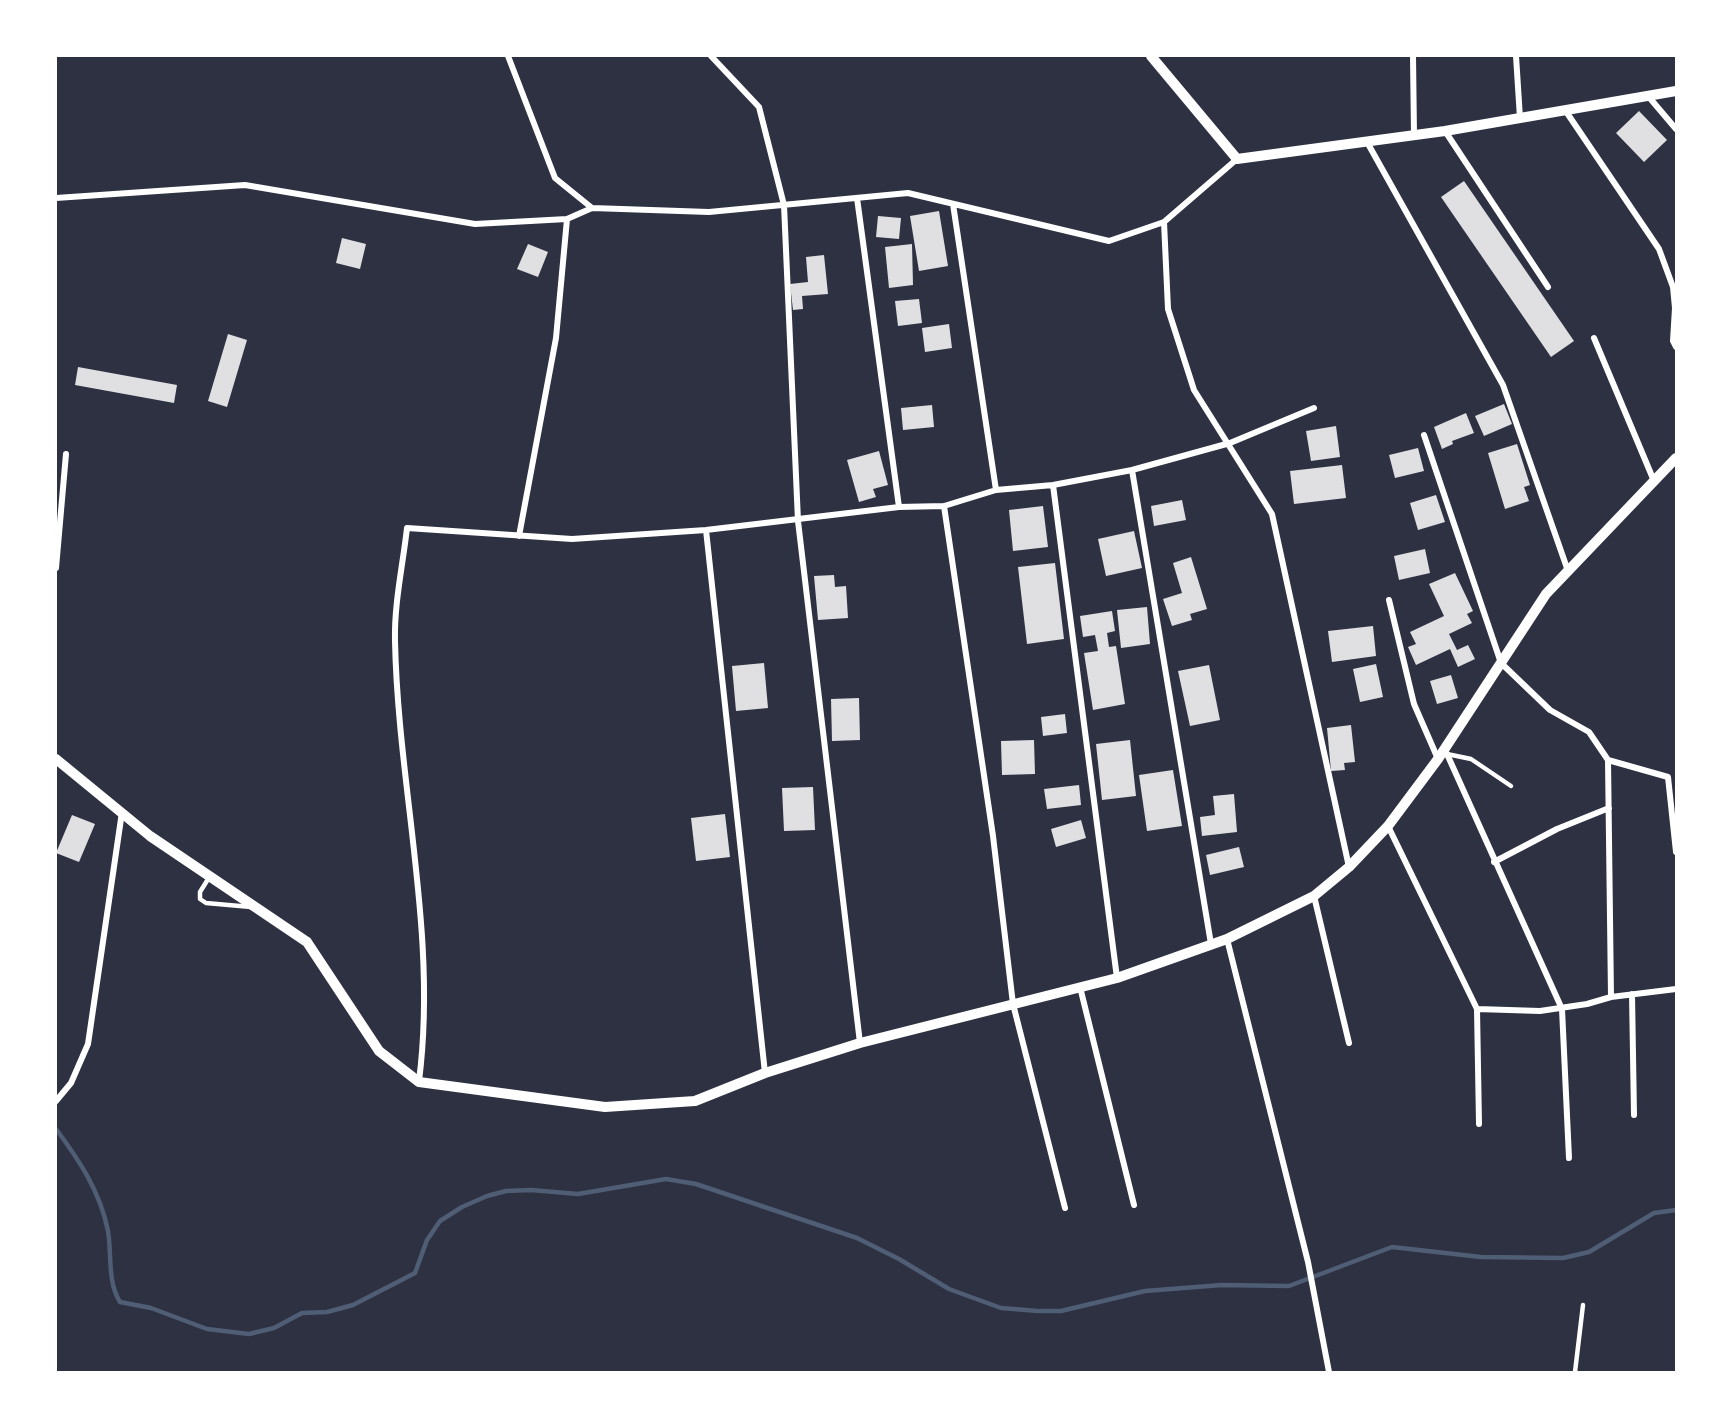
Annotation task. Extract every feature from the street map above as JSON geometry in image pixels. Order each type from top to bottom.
[{"type":"street","points":[[508,56],[555,178],[592,208]]},
{"type":"street","points":[[711,56],[759,107],[784,205],[798,521],[860,1043]]},
{"type":"street","points":[[1151,56],[1237,159]]},
{"type":"street","points":[[1413,56],[1413,135]]},
{"type":"street","points":[[1516,56],[1520,118]]},
{"type":"street","points":[[56,198],[244,185],[475,224],[567,219],[592,208],[709,212],[909,193],[1109,241],[1164,222],[1237,159],[1445,131],[1677,91]]},
{"type":"street","points":[[1647,96],[1677,129]]},
{"type":"street","points":[[1565,110],[1659,249],[1673,287],[1673,341],[1677,347]]},
{"type":"street","points":[[1445,131],[1548,287]]},
{"type":"street","points":[[1367,141],[1503,385],[1568,571]]},
{"type":"street","points":[[857,198],[899,507]]},
{"type":"street","points":[[952,204],[996,490]]},
{"type":"street","points":[[519,536],[556,338],[567,219]]},
{"type":"street","points":[[1164,222],[1168,309],[1194,390],[1230,443],[1272,513],[1349,867]]},
{"type":"street","points":[[1594,338],[1654,481]]},
{"type":"street","points":[[419,1082],[424,1012],[416,850],[396,686],[394,637],[407,528],[572,539],[798,521],[899,507],[944,506],[996,490],[1053,485],[1132,470],[1230,443],[1314,408]]},
{"type":"street","points":[[1425,435],[1501,663],[1550,710],[1589,732],[1608,760],[1611,996]]},
{"type":"street","points":[[56,568],[66,454]]},
{"type":"street","points":[[56,759],[150,836],[307,942],[379,1051],[419,1082],[605,1107],[695,1101],[765,1073],[860,1043],[1117,978],[1227,939],[1314,896],[1349,867],[1389,826],[1443,755],[1546,594],[1677,458]]},
{"type":"street","points":[[1132,470],[1211,944]]},
{"type":"street","points":[[1053,485],[1117,978]]},
{"type":"street","points":[[944,506],[993,836],[1013,1004],[1065,1208]]},
{"type":"street","points":[[706,530],[765,1073]]},
{"type":"street","points":[[1389,600],[1414,704],[1443,755],[1562,1009],[1569,1158]]},
{"type":"street","points":[[1608,760],[1668,777],[1677,852]]},
{"type":"street","points":[[1494,862],[1557,829],[1609,808]]},
{"type":"street","points":[[56,1101],[71,1083],[88,1044],[122,812]]},
{"type":"street","points":[[1389,826],[1477,1009],[1479,1124]]},
{"type":"street","points":[[1314,896],[1349,1043]]},
{"type":"street","points":[[1227,939],[1308,1262],[1329,1372]]},
{"type":"street","points":[[1080,987],[1134,1205]]},
{"type":"street","points":[[1477,1009],[1519,1012],[1562,1009],[1611,996],[1677,990]]},
{"type":"street","points":[[1632,994],[1634,1115]]},
{"type":"lane","points":[[1443,755],[1471,759],[1511,786]]},
{"type":"lane","points":[[210,876],[199,894],[206,903],[257,908]]},
{"type":"lane","points":[[1575,1372],[1582,1305]]},
{"type":"building","points":[[1639,111],[1667,140],[1644,162],[1616,133]]},
{"type":"building","points":[[1464,181],[1574,341],[1551,357],[1441,197]]},
{"type":"building","points":[[939,211],[948,266],[919,271],[910,216]]},
{"type":"building","points":[[878,216],[901,218],[899,239],[876,237]]},
{"type":"building","points":[[342,238],[366,244],[360,269],[336,263]]},
{"type":"building","points":[[528,244],[548,252],[538,277],[517,269]]},
{"type":"building","points":[[912,244],[913,285],[889,288],[885,247]]},
{"type":"building","points":[[824,255],[828,294],[802,296],[803,309],[793,310],[790,284],[808,282],[806,257]]},
{"type":"building","points":[[919,299],[922,323],[898,326],[895,301]]},
{"type":"building","points":[[949,324],[952,348],[925,352],[922,328]]},
{"type":"building","points":[[228,334],[247,340],[227,407],[208,401]]},
{"type":"building","points":[[78,367],[177,385],[174,403],[75,385]]},
{"type":"building","points":[[1504,404],[1512,424],[1484,436],[1475,416]]},
{"type":"building","points":[[932,405],[934,427],[903,430],[901,408]]},
{"type":"building","points":[[1466,413],[1474,433],[1452,441],[1453,444],[1442,449],[1434,427]]},
{"type":"building","points":[[1336,426],[1340,457],[1311,461],[1306,431]]},
{"type":"building","points":[[1517,444],[1530,485],[1524,487],[1529,501],[1505,509],[1488,453]]},
{"type":"building","points":[[1418,448],[1424,471],[1395,478],[1389,455]]},
{"type":"building","points":[[879,451],[888,485],[873,489],[876,497],[859,502],[847,460]]},
{"type":"building","points":[[1342,465],[1346,498],[1294,504],[1290,471]]},
{"type":"building","points":[[1436,495],[1445,522],[1418,530],[1410,503]]},
{"type":"building","points":[[1182,500],[1186,520],[1154,526],[1151,506]]},
{"type":"building","points":[[1043,506],[1048,547],[1013,551],[1009,510]]},
{"type":"building","points":[[1134,531],[1142,568],[1106,576],[1098,539]]},
{"type":"building","points":[[1425,549],[1430,573],[1399,580],[1394,556]]},
{"type":"building","points":[[1191,557],[1207,609],[1190,614],[1192,620],[1172,626],[1163,599],[1182,593],[1173,563]]},
{"type":"building","points":[[1055,563],[1064,639],[1027,644],[1018,567]]},
{"type":"building","points":[[1455,573],[1473,611],[1467,614],[1472,623],[1449,634],[1457,650],[1468,645],[1475,659],[1458,667],[1450,649],[1416,665],[1408,647],[1416,644],[1410,632],[1444,616],[1429,584]]},
{"type":"building","points":[[834,575],[835,587],[846,586],[848,618],[818,620],[814,576]]},
{"type":"building","points":[[1147,607],[1150,644],[1121,648],[1117,610]]},
{"type":"building","points":[[1112,611],[1115,631],[1107,633],[1109,647],[1116,646],[1125,704],[1093,710],[1084,653],[1098,651],[1095,635],[1083,637],[1080,616]]},
{"type":"building","points":[[1373,626],[1376,656],[1332,662],[1328,631]]},
{"type":"building","points":[[764,663],[768,708],[736,711],[732,666]]},
{"type":"building","points":[[1376,664],[1383,697],[1360,702],[1353,669]]},
{"type":"building","points":[[1209,665],[1220,720],[1190,726],[1178,671]]},
{"type":"building","points":[[1451,675],[1458,698],[1437,704],[1430,681]]},
{"type":"building","points":[[859,698],[860,740],[832,741],[831,699]]},
{"type":"building","points":[[1065,714],[1067,733],[1043,736],[1041,717]]},
{"type":"building","points":[[1351,725],[1355,762],[1344,763],[1345,770],[1331,771],[1327,728]]},
{"type":"building","points":[[1034,740],[1035,774],[1002,775],[1001,741]]},
{"type":"building","points":[[1130,740],[1136,796],[1102,800],[1096,744]]},
{"type":"building","points":[[1173,770],[1182,826],[1147,831],[1139,775]]},
{"type":"building","points":[[1079,785],[1081,805],[1047,809],[1044,789]]},
{"type":"building","points":[[813,787],[815,830],[784,831],[782,788]]},
{"type":"building","points":[[1234,794],[1237,832],[1202,836],[1200,817],[1215,815],[1213,796]]},
{"type":"building","points":[[725,814],[730,857],[696,861],[691,818]]},
{"type":"building","points":[[72,815],[95,824],[79,862],[56,853]]},
{"type":"building","points":[[1081,820],[1086,838],[1056,847],[1051,829]]},
{"type":"building","points":[[1239,847],[1244,867],[1210,875],[1206,855]]},
{"type":"waterway","points":[[56,1129],[80,1164],[100,1203],[108,1231],[113,1285],[120,1302],[151,1308],[207,1329],[249,1334],[274,1328],[302,1313],[327,1312],[353,1305],[415,1273],[427,1240],[440,1221],[462,1207],[506,1191],[531,1190],[578,1194],[666,1179],[696,1184],[857,1238],[899,1259],[949,1289],[1001,1308],[1038,1311],[1061,1311],[1145,1291],[1222,1285],[1289,1286],[1392,1247],[1481,1257],[1563,1258],[1589,1252],[1654,1213],[1676,1210]]}]
